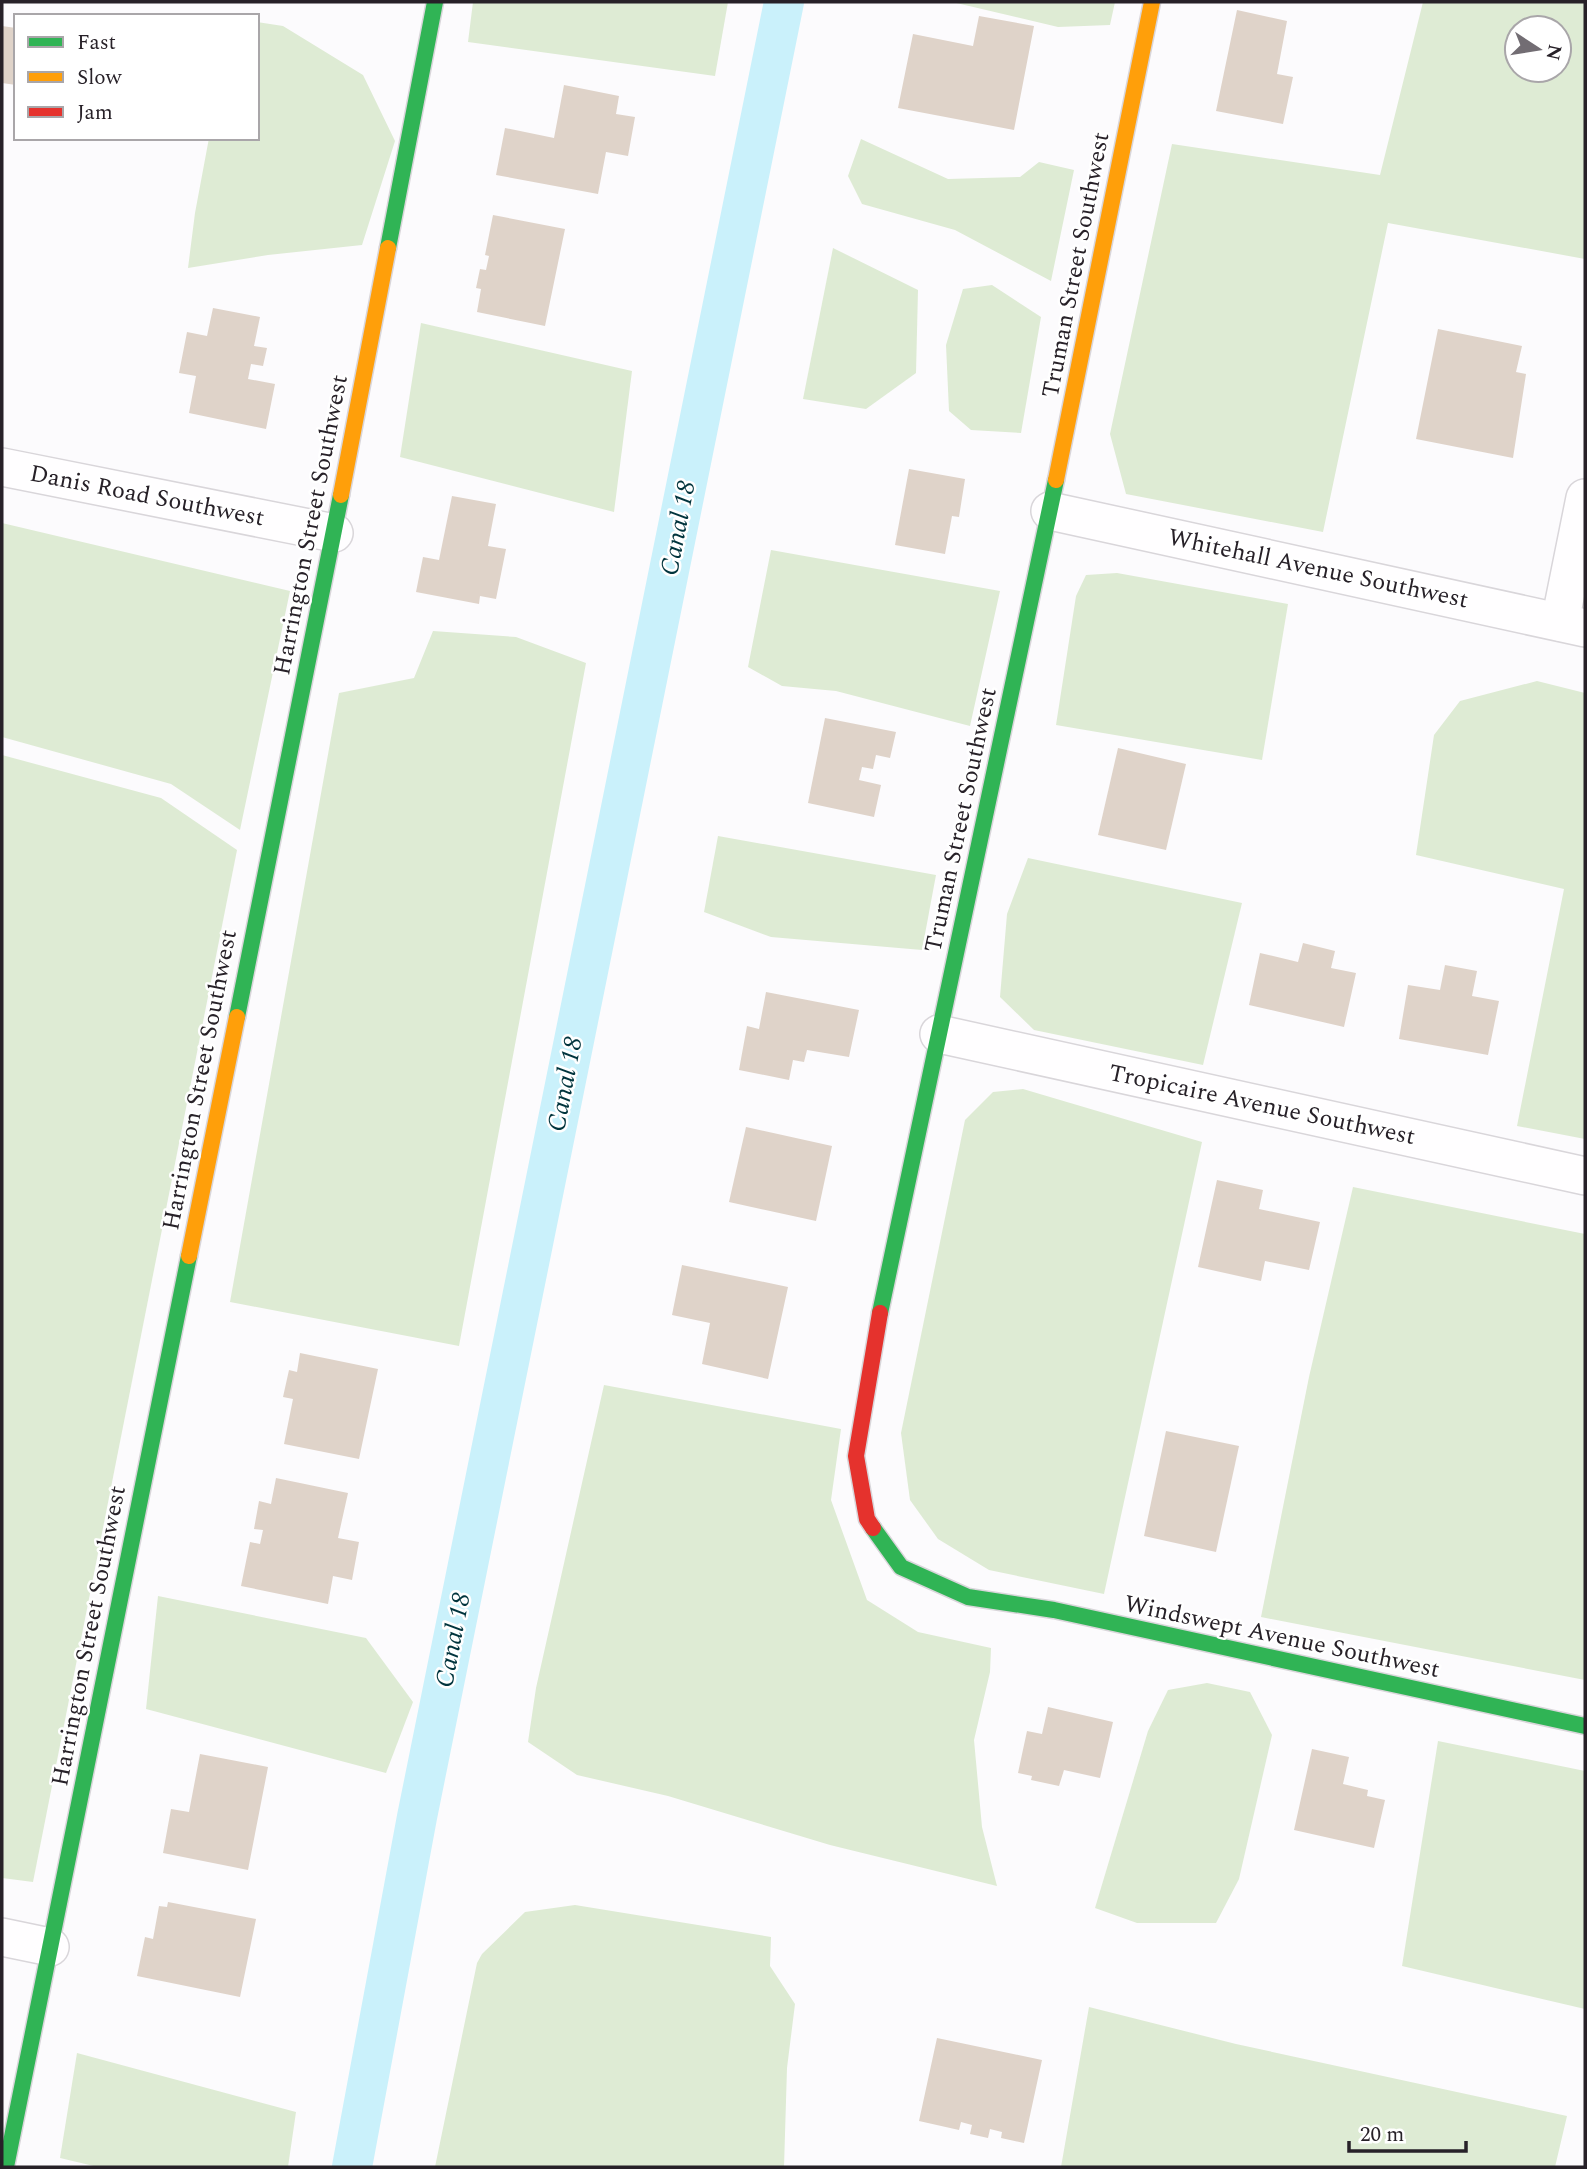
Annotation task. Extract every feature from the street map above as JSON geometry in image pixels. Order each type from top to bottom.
[{"type":"street","name":"Truman Street Southwest","points":[[968,1597],[901,1566],[867,1518],[856,1456],[877,1327],[1050,511],[1152,2]]},
{"type":"street","name":"Harrington Street Southwest","points":[[6,2167],[334,533],[427,3]]},
{"type":"street","name":"Danis Road Southwest","points":[[2,467],[334,533]]},
{"type":"street","points":[[1573,625],[1585,498]]},
{"type":"street","name":"Whitehall Avenue Southwest","points":[[1050,511],[1573,625]]},
{"type":"street","name":"Tropicaire Avenue Southwest","points":[[939,1034],[1585,1176]]},
{"type":"street","name":"Windswept Avenue Southwest","points":[[968,1597],[1054,1610],[1585,1726]]},
{"type":"street","points":[[2,1937],[50,1947]]},
{"type":"green space","points":[[473,2],[728,2],[715,76],[468,42]]},
{"type":"green space","points":[[952,2],[1115,2],[1110,25],[1058,27]]},
{"type":"green space","points":[[1423,2],[1585,2],[1585,259],[1388,223],[1323,532],[1126,494],[1110,434],[1172,144],[1380,175]]},
{"type":"green space","points":[[259,22],[283,26],[363,75],[395,141],[362,245],[268,255],[188,268],[209,140],[259,140]]},
{"type":"green space","points":[[861,139],[948,179],[1020,177],[1039,162],[1074,170],[1051,281],[955,230],[862,204],[848,176]]},
{"type":"green space","points":[[833,248],[918,290],[916,373],[866,409],[803,399]]},
{"type":"green space","points":[[992,285],[1041,317],[1021,433],[971,430],[949,411],[946,345],[963,289]]},
{"type":"green space","points":[[421,323],[632,371],[614,512],[400,457]]},
{"type":"green space","points":[[2,523],[290,591],[240,830],[171,784],[2,737]]},
{"type":"green space","points":[[771,550],[1000,591],[970,726],[836,691],[782,686],[748,667]]},
{"type":"green space","points":[[1117,573],[1288,604],[1262,760],[1056,725],[1076,596],[1086,575]]},
{"type":"green space","points":[[433,631],[516,637],[586,663],[459,1346],[230,1302],[339,693],[414,678]]},
{"type":"green space","points":[[1537,681],[1585,693],[1585,1139],[1517,1126],[1564,889],[1416,855],[1434,735],[1460,701]]},
{"type":"green space","points":[[2,755],[161,798],[237,850],[33,1882],[2,1878]]},
{"type":"green space","points":[[718,836],[936,875],[922,950],[771,937],[704,912]]},
{"type":"green space","points":[[1028,858],[1242,903],[1203,1065],[1034,1030],[1000,997],[1007,914]]},
{"type":"green space","points":[[1023,1089],[1202,1142],[1104,1594],[989,1570],[938,1539],[910,1500],[901,1433],[965,1120],[993,1092]]},
{"type":"green space","points":[[1353,1187],[1585,1234],[1585,1680],[1261,1617],[1309,1377]]},
{"type":"green space","points":[[604,1385],[841,1429],[831,1500],[867,1600],[918,1632],[991,1648],[990,1672],[974,1740],[982,1827],[997,1886],[830,1845],[668,1796],[577,1775],[528,1742],[536,1688]]},
{"type":"green space","points":[[158,1596],[366,1638],[413,1702],[386,1773],[146,1709]]},
{"type":"green space","points":[[1207,1683],[1250,1692],[1272,1735],[1239,1879],[1216,1923],[1137,1923],[1095,1908],[1148,1731],[1168,1690]]},
{"type":"green space","points":[[1438,1741],[1585,1771],[1585,2009],[1402,1966]]},
{"type":"green space","points":[[575,1905],[771,1937],[770,1966],[795,2004],[787,2068],[784,2167],[435,2167],[477,1963],[482,1954],[525,1912]]},
{"type":"green space","points":[[1089,2007],[1236,2044],[1567,2116],[1555,2167],[1061,2167]]},
{"type":"green space","points":[[77,2053],[296,2112],[288,2167],[98,2167],[60,2158]]},
{"type":"building","points":[[1237,10],[1287,21],[1277,74],[1293,77],[1283,124],[1216,111]]},
{"type":"building","points":[[979,16],[1034,26],[1014,130],[898,108],[913,34],[973,46]]},
{"type":"building","points":[[2,26],[14,28],[14,85],[2,83]]},
{"type":"building","points":[[564,85],[619,96],[616,114],[635,117],[628,156],[606,152],[598,194],[496,175],[505,128],[554,138]]},
{"type":"building","points":[[493,215],[565,229],[545,326],[477,312],[481,289],[476,288],[480,269],[486,270],[489,256],[485,255]]},
{"type":"building","points":[[213,308],[260,317],[254,346],[267,348],[263,366],[251,364],[248,379],[275,384],[266,429],[189,413],[196,376],[179,373],[187,332],[207,336]]},
{"type":"building","points":[[1438,329],[1522,346],[1516,372],[1526,374],[1513,458],[1416,439]]},
{"type":"building","points":[[909,469],[965,479],[959,517],[952,516],[945,554],[895,545]]},
{"type":"building","points":[[452,496],[496,504],[488,546],[506,549],[496,599],[480,596],[479,604],[416,592],[423,557],[439,560]]},
{"type":"building","points":[[825,718],[896,732],[890,758],[876,755],[873,769],[862,767],[859,780],[881,785],[874,817],[808,803]]},
{"type":"building","points":[[1118,748],[1186,764],[1166,850],[1098,835]]},
{"type":"building","points":[[1303,943],[1335,951],[1331,968],[1356,973],[1344,1027],[1249,1005],[1260,953],[1298,962]]},
{"type":"building","points":[[1445,965],[1477,971],[1472,996],[1499,1001],[1488,1055],[1399,1039],[1408,985],[1440,990]]},
{"type":"building","points":[[766,992],[859,1010],[849,1057],[807,1050],[804,1062],[793,1060],[789,1080],[739,1070],[747,1026],[759,1029]]},
{"type":"building","points":[[746,1127],[832,1146],[816,1221],[729,1202]]},
{"type":"building","points":[[1217,1180],[1263,1190],[1259,1209],[1320,1222],[1309,1270],[1265,1261],[1261,1281],[1198,1267]]},
{"type":"building","points":[[682,1265],[788,1287],[768,1379],[702,1364],[710,1323],[672,1315]]},
{"type":"building","points":[[300,1353],[378,1369],[359,1459],[284,1444],[293,1399],[283,1397],[289,1370],[297,1372]]},
{"type":"building","points":[[1166,1431],[1239,1446],[1216,1552],[1144,1536]]},
{"type":"building","points":[[276,1478],[348,1493],[338,1538],[359,1542],[352,1580],[333,1576],[328,1604],[241,1586],[250,1542],[260,1544],[263,1530],[254,1529],[259,1501],[271,1504]]},
{"type":"building","points":[[1048,1707],[1113,1722],[1100,1778],[1064,1770],[1059,1786],[1031,1780],[1032,1776],[1018,1773],[1027,1731],[1042,1734]]},
{"type":"building","points":[[1312,1749],[1349,1757],[1343,1784],[1368,1790],[1367,1796],[1385,1800],[1374,1848],[1294,1830]]},
{"type":"building","points":[[200,1754],[268,1767],[248,1870],[163,1853],[171,1809],[189,1812]]},
{"type":"building","points":[[168,1902],[256,1919],[240,1997],[137,1976],[145,1937],[153,1939],[159,1906],[167,1907]]},
{"type":"building","points":[[937,2038],[1042,2060],[1024,2143],[1001,2138],[1002,2132],[990,2129],[988,2138],[970,2134],[972,2125],[961,2122],[959,2130],[919,2121]]},
{"type":"waterway","name":"Canal 18","points":[[352,2167],[417,1817],[784,2]]},
{"type":"traffic: fast","points":[[388,248],[435,2]]},
{"type":"traffic: fast","points":[[880,1313],[1056,480]]},
{"type":"traffic: fast","points":[[237,1017],[341,495]]},
{"type":"traffic: fast","points":[[6,2167],[189,1256]]},
{"type":"traffic: fast","points":[[873,1528],[901,1567],[968,1597],[1054,1610],[1585,1726]]},
{"type":"traffic: slow","points":[[1056,480],[1152,2]]},
{"type":"traffic: slow","points":[[341,495],[388,248]]},
{"type":"traffic: slow","points":[[189,1256],[237,1017]]},
{"type":"traffic: jam","points":[[873,1528],[867,1519],[856,1456],[880,1313]]}]
